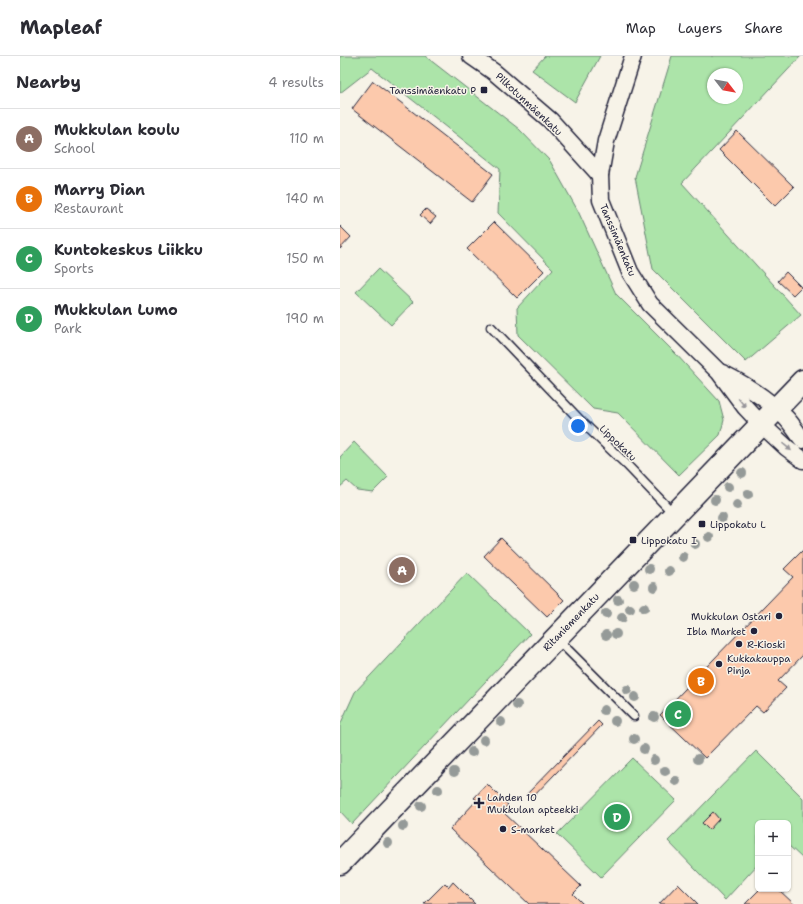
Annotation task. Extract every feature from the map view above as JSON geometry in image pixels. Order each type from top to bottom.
[{"type":"street","name":"Pilkotunmäenkatu","points":[[470,56],[494,72],[550,120],[600,175]]},
{"type":"street","name":"Tanssimäenkatu","points":[[633,56],[606,141],[600,175],[601,200],[630,272],[650,304],[718,372],[745,407],[773,421]]},
{"type":"street","name":"Tanssimäenkatu","points":[[718,372],[759,394],[773,421]]},
{"type":"street","name":"Ritaniemenkatu","points":[[344,863],[678,517],[773,421],[803,381]]},
{"type":"street","name":"Ritaniemenkatu","points":[[773,421],[803,401]]},
{"type":"street","points":[[773,421],[803,440]]},
{"type":"street","points":[[773,421],[803,460]]},
{"type":"lane","name":"Lippokatu","points":[[491,327],[580,420],[678,517]]},
{"type":"lane","points":[[559,641],[634,716]]},
{"type":"green space","points":[[340,56],[425,56],[519,129],[550,161],[578,211],[616,294],[675,353],[719,401],[724,420],[720,435],[679,475],[618,413],[593,409],[518,335],[517,308],[553,269],[498,213],[500,169],[372,68],[340,93]]},
{"type":"green space","points":[[545,56],[600,56],[575,102],[532,70]]},
{"type":"green space","points":[[672,56],[801,56],[682,183],[801,315],[746,362],[653,269],[635,177]]},
{"type":"green space","points":[[378,269],[413,302],[391,325],[356,292]]},
{"type":"green space","points":[[354,442],[388,477],[373,492],[357,490],[347,481],[340,487],[340,457]]},
{"type":"green space","points":[[467,573],[530,634],[352,824],[340,811],[340,725],[355,692]]},
{"type":"green space","points":[[756,751],[803,798],[803,859],[791,848],[791,820],[755,820],[755,867],[725,900],[668,841]]},
{"type":"green space","points":[[632,758],[676,800],[601,877],[557,834]]},
{"type":"building","points":[[373,81],[493,174],[472,202],[352,109]]},
{"type":"building","points":[[737,131],[794,187],[775,206],[719,150]]},
{"type":"building","points":[[426,209],[436,217],[430,224],[420,215]]},
{"type":"building","points":[[494,222],[544,271],[517,298],[467,249]]},
{"type":"building","points":[[340,226],[351,237],[340,249]]},
{"type":"building","points":[[786,272],[801,287],[793,295],[778,281]]},
{"type":"building","points":[[501,538],[564,600],[547,617],[484,556]]},
{"type":"building","name":"Mukkulan Ostari","points":[[803,550],[803,655],[778,681],[786,688],[763,712],[756,706],[705,758],[660,715],[793,577],[784,569]]},
{"type":"building","points":[[598,721],[602,725],[531,799],[526,795]]},
{"type":"building","points":[[487,784],[508,805],[502,811],[581,886],[573,894],[583,904],[529,904],[450,829],[477,800],[474,798]]},
{"type":"building","points":[[713,812],[719,819],[709,830],[702,823]]},
{"type":"building","points":[[453,882],[475,904],[424,904],[445,883],[449,887]]},
{"type":"building","points":[[678,884],[698,904],[659,904]]},
{"type":"building","points":[[757,892],[781,892],[794,904],[745,904]]},
{"type":"place","name":"Tanssimäenkatu P","points":[[484,90]]},
{"type":"place","name":"Lippokatu L","points":[[702,524]]},
{"type":"place","name":"Lippokatu I","points":[[633,540]]},
{"type":"place","name":"Mukkulan koulu","points":[[402,570]]},
{"type":"place","name":"Mukkulan Ostari","points":[[779,616]]},
{"type":"place","name":"Ibla Market","points":[[754,631]]},
{"type":"place","name":"R-Kioski","points":[[739,644]]},
{"type":"place","name":"Kukkakauppa Pinja","points":[[719,664]]},
{"type":"place","name":"Marry Dian","points":[[701,681]]},
{"type":"place","name":"Kuntokeskus Liikku","points":[[678,714]]},
{"type":"place","name":"Lahden 10 Mukkulan apteekki","points":[[479,803]]},
{"type":"place","name":"Mukkulan Lumo","points":[[617,817]]},
{"type":"place","name":"S-market","points":[[503,829]]}]
